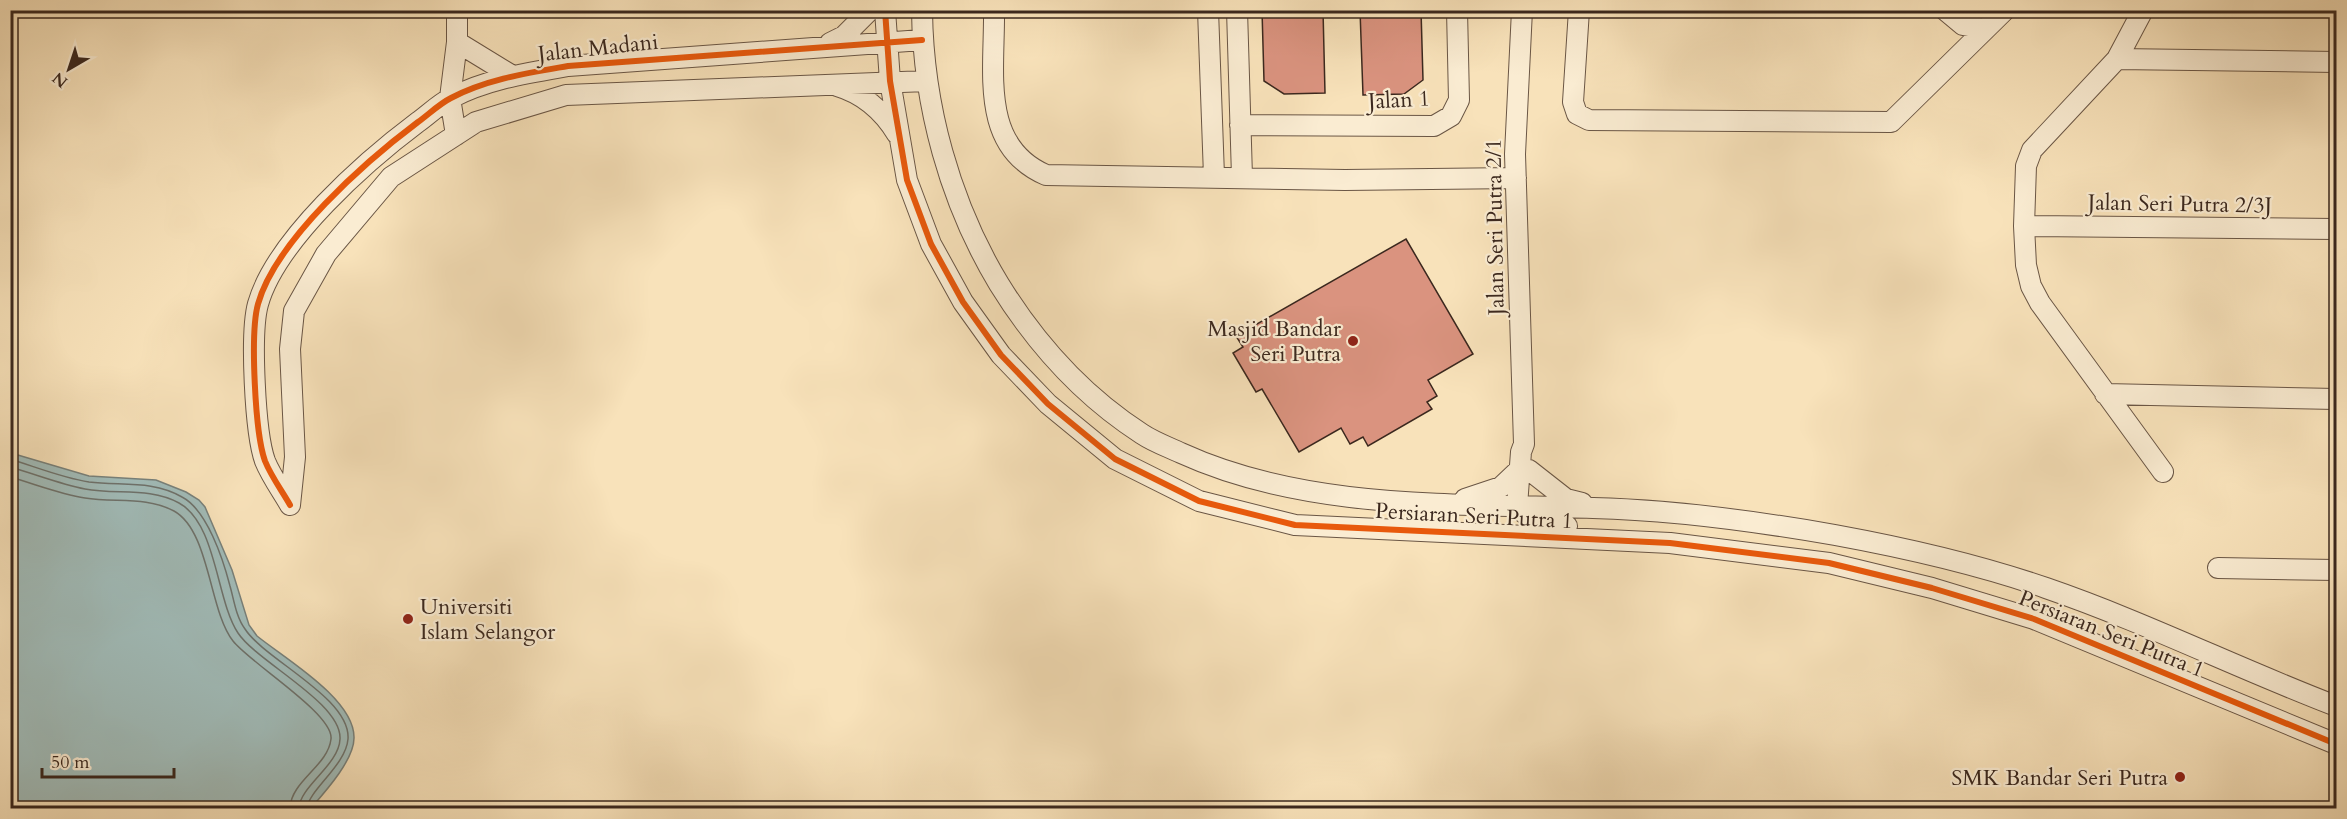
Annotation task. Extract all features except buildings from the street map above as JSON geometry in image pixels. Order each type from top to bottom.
[{"type":"street","points":[[456,135],[450,98],[457,42],[457,10]]},
{"type":"street","points":[[825,45],[844,36],[870,10]]},
{"type":"street","name":"Persiaran Seri Putra 1","points":[[885,10],[890,81],[907,180],[931,244],[963,302],[1001,355],[1041,396],[1115,459],[1199,501],[1295,525],[1670,543],[1829,563],[1932,588],[2034,619],[2337,744]]},
{"type":"street","name":"Persiaran Seri Putra 1","points":[[922,10],[922,40],[927,81],[947,167],[980,251],[1015,309],[1042,345],[1092,398],[1145,437],[1210,467],[1281,486],[1362,497],[1448,504],[1524,508],[1599,508],[1727,517],[1912,550],[1974,566],[2056,592],[2337,706]]},
{"type":"street","points":[[994,10],[996,114],[1002,134],[1013,153],[1029,167],[1046,175],[1214,176],[1345,180],[1516,178]]},
{"type":"street","points":[[1208,10],[1214,176]]},
{"type":"street","points":[[1237,10],[1242,177]]},
{"type":"street","name":"Jalan 1","points":[[1240,125],[1434,126],[1451,116],[1459,100],[1457,10]]},
{"type":"street","name":"Jalan Seri Putra 2/1","points":[[1522,10],[1516,178],[1524,444],[1528,450],[1524,508]]},
{"type":"street","points":[[1579,10],[1573,102],[1577,114],[1589,120],[1891,122],[2005,10]]},
{"type":"street","points":[[1945,10],[1963,25],[1985,29]]},
{"type":"street","points":[[2143,10],[2117,59],[2032,150],[2026,166],[2024,226],[2026,266],[2031,286],[2040,303],[2163,472]]},
{"type":"street","name":"Jalan Madani","points":[[922,40],[825,45],[568,66],[511,75],[450,98],[375,154],[350,178],[293,242],[268,278],[258,304],[252,338],[258,410],[265,460],[290,505],[295,457],[290,349],[294,311],[326,254],[391,177],[476,122],[566,95],[927,81]]},
{"type":"street","points":[[457,42],[511,75]]},
{"type":"street","points":[[2117,59],[2337,62]]},
{"type":"street","points":[[828,84],[851,90],[866,99],[890,123],[900,139]]},
{"type":"street","name":"Jalan Seri Putra 2/3J","points":[[2024,226],[2337,229]]},
{"type":"street","points":[[2105,394],[2337,399]]},
{"type":"street","points":[[258,410],[292,409]]},
{"type":"street","points":[[1448,504],[1501,487],[1525,470],[1566,499],[1599,508]]},
{"type":"street","points":[[1419,530],[1443,523],[1501,526],[1513,523],[1524,508],[1549,525],[1635,533],[1670,543]]},
{"type":"street","points":[[2218,568],[2337,570]]},
{"type":"water","points":[[11,453],[89,476],[156,480],[186,492],[205,507],[232,570],[249,625],[257,636],[331,694],[351,723],[354,738],[349,756],[338,775],[311,808],[11,808]]},
{"type":"cycle path","points":[[885,10],[890,81],[907,180],[931,244],[963,302],[1001,355],[1048,404],[1115,459],[1199,501],[1295,525],[1670,543],[1829,563],[1932,588],[2034,619],[2336,744]]},
{"type":"cycle path","points":[[290,505],[267,467],[259,429],[254,359],[258,304],[268,279],[283,254],[325,204],[397,138],[438,106],[465,91],[493,81],[568,66],[922,40]]},
{"type":"place","name":"Masjid Bandar Seri Putra","points":[[1353,341]]},
{"type":"place","name":"Universiti Islam Selangor","points":[[408,619]]},
{"type":"place","name":"SMK Bandar Seri Putra","points":[[2180,777]]}]
